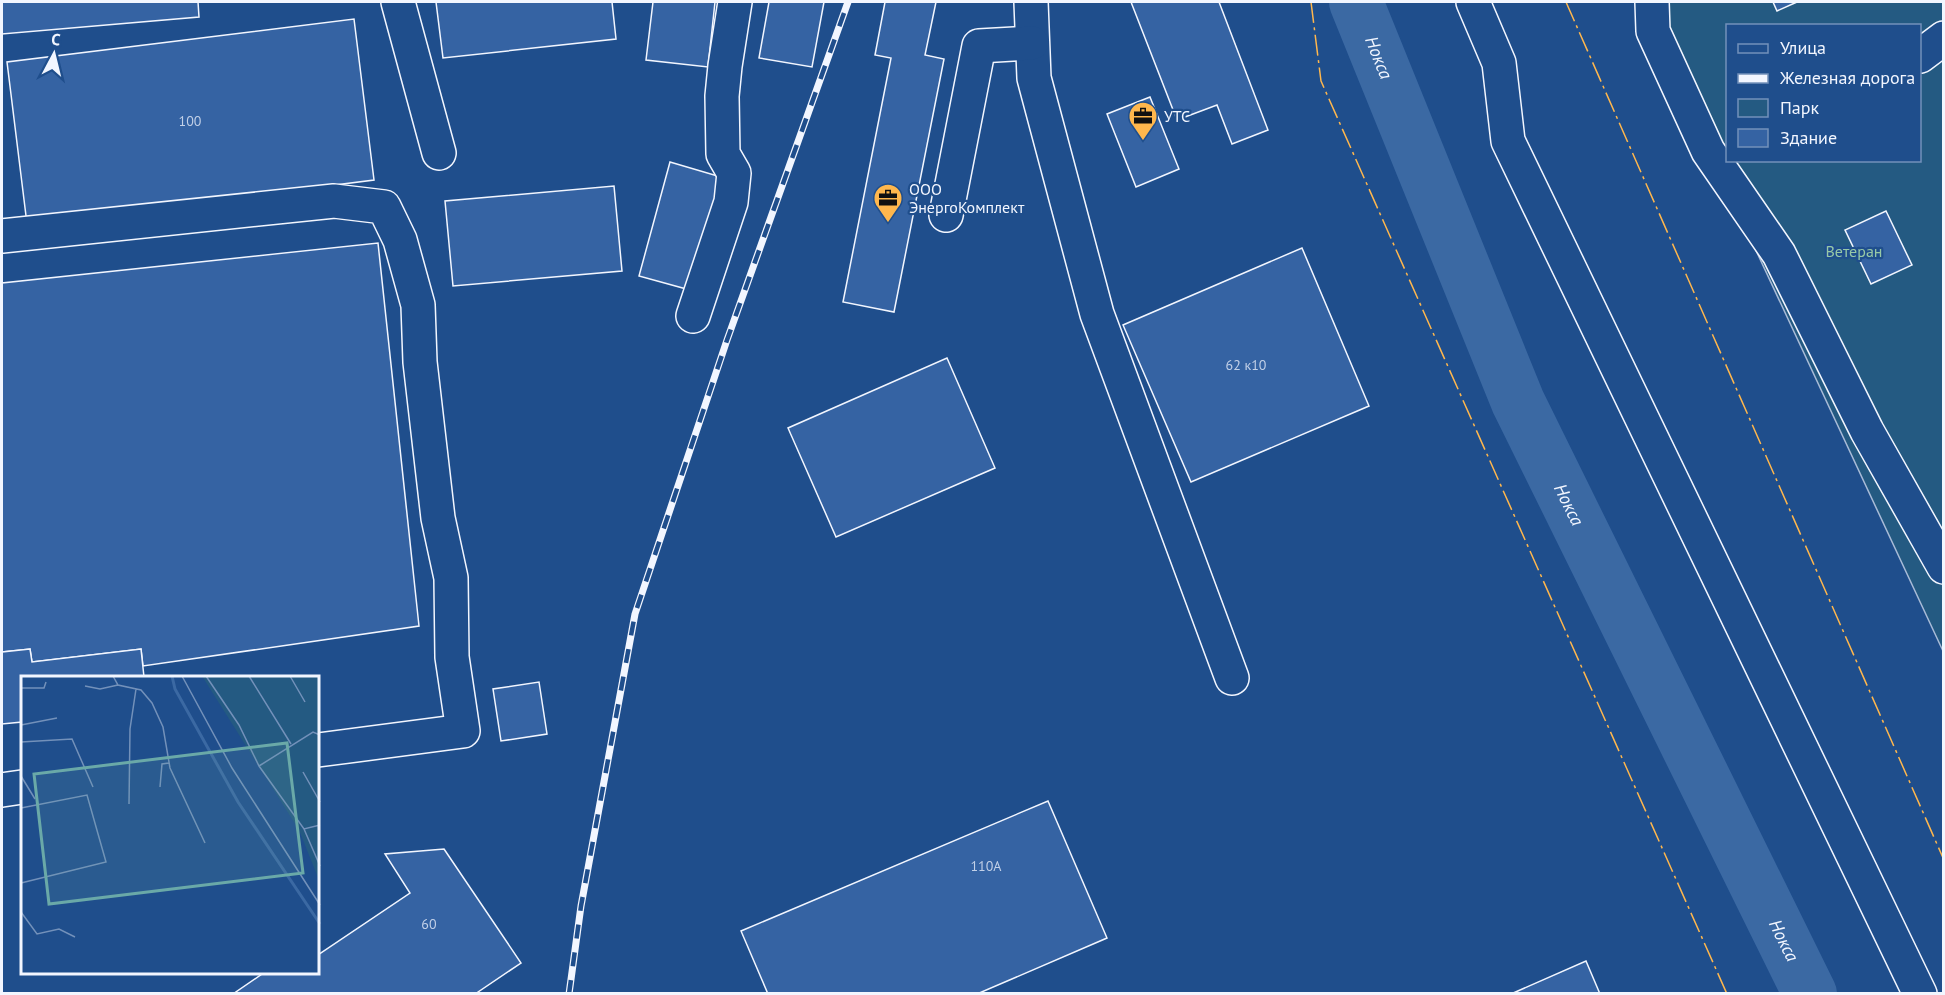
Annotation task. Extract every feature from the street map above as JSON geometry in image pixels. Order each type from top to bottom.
[{"type":"lane","points":[[398,2],[439,153]]},
{"type":"lane","points":[[693,316],[731,202],[734,172],[723,154],[722,96],[735,2]]},
{"type":"lane","points":[[1031,2],[1034,78],[1096,314],[1232,678]]},
{"type":"lane","points":[[1473,2],[1499,63],[1508,141],[1920,993]]},
{"type":"lane","points":[[1652,2],[1653,31],[1779,255],[1868,431],[1944,567]]},
{"type":"lane","points":[[1921,55],[1944,38]]},
{"type":"lane","points":[[946,215],[979,46],[1032,44]]},
{"type":"lane","points":[[2,236],[334,201],[384,207],[400,240],[418,305],[420,362],[438,518],[451,578],[452,657],[463,731],[320,750]]},
{"type":"lane","points":[[2,790],[21,787]]},
{"type":"green space","name":"Ветеран","points":[[1640,2],[1943,2],[1943,651]]},
{"type":"building","points":[[2,2],[198,2],[199,17],[2,34]]},
{"type":"building","points":[[436,2],[612,2],[616,39],[443,58]]},
{"type":"building","points":[[653,2],[715,2],[708,67],[646,60]]},
{"type":"building","points":[[769,2],[824,2],[812,67],[759,58]]},
{"type":"building","points":[[885,2],[936,2],[925,55],[944,59],[894,312],[843,302],[891,58],[875,55]]},
{"type":"building","points":[[1131,2],[1219,2],[1268,130],[1232,144],[1217,105],[1177,120]]},
{"type":"building","points":[[1773,2],[1797,2],[1777,11]]},
{"type":"building","points":[[354,19],[374,180],[27,224],[7,62]]},
{"type":"building","name":"УТС","points":[[1150,97],[1179,169],[1136,187],[1107,114]]},
{"type":"building","points":[[670,162],[721,177],[690,290],[639,276]]},
{"type":"building","points":[[614,186],[622,271],[453,286],[445,201]]},
{"type":"building","points":[[1886,211],[1912,265],[1871,284],[1845,230]]},
{"type":"building","points":[[378,243],[419,626],[143,666],[141,649],[32,662],[30,649],[2,652],[2,283]]},
{"type":"building","points":[[1302,248],[1369,406],[1191,482],[1123,325]]},
{"type":"building","points":[[947,358],[995,468],[836,537],[788,428]]},
{"type":"building","points":[[30,649],[32,662],[141,649],[144,676],[21,676],[21,722],[2,724],[2,652]]},
{"type":"building","points":[[539,682],[547,734],[501,741],[493,689]]},
{"type":"building","points":[[1048,801],[1107,938],[977,994],[768,994],[741,931]]},
{"type":"building","points":[[444,849],[521,963],[475,994],[233,994],[262,974],[320,974],[320,954],[410,893],[385,854]]},
{"type":"building","points":[[1586,961],[1600,994],[1511,994]]},
{"type":"waterway","name":"Нокса","points":[[1356,2],[1518,402],[1810,994]]},
{"type":"railway","points":[[569,994],[581,906],[635,614],[727,340],[848,2]]},
{"type":"power","points":[[1311,2],[1321,81],[1727,994]]},
{"type":"power","points":[[1566,2],[1944,860]]},
{"type":"place","name":"УТС","points":[[1143,142]]},
{"type":"place","name":"ООО ЭнергоКомплект","points":[[888,224]]}]
